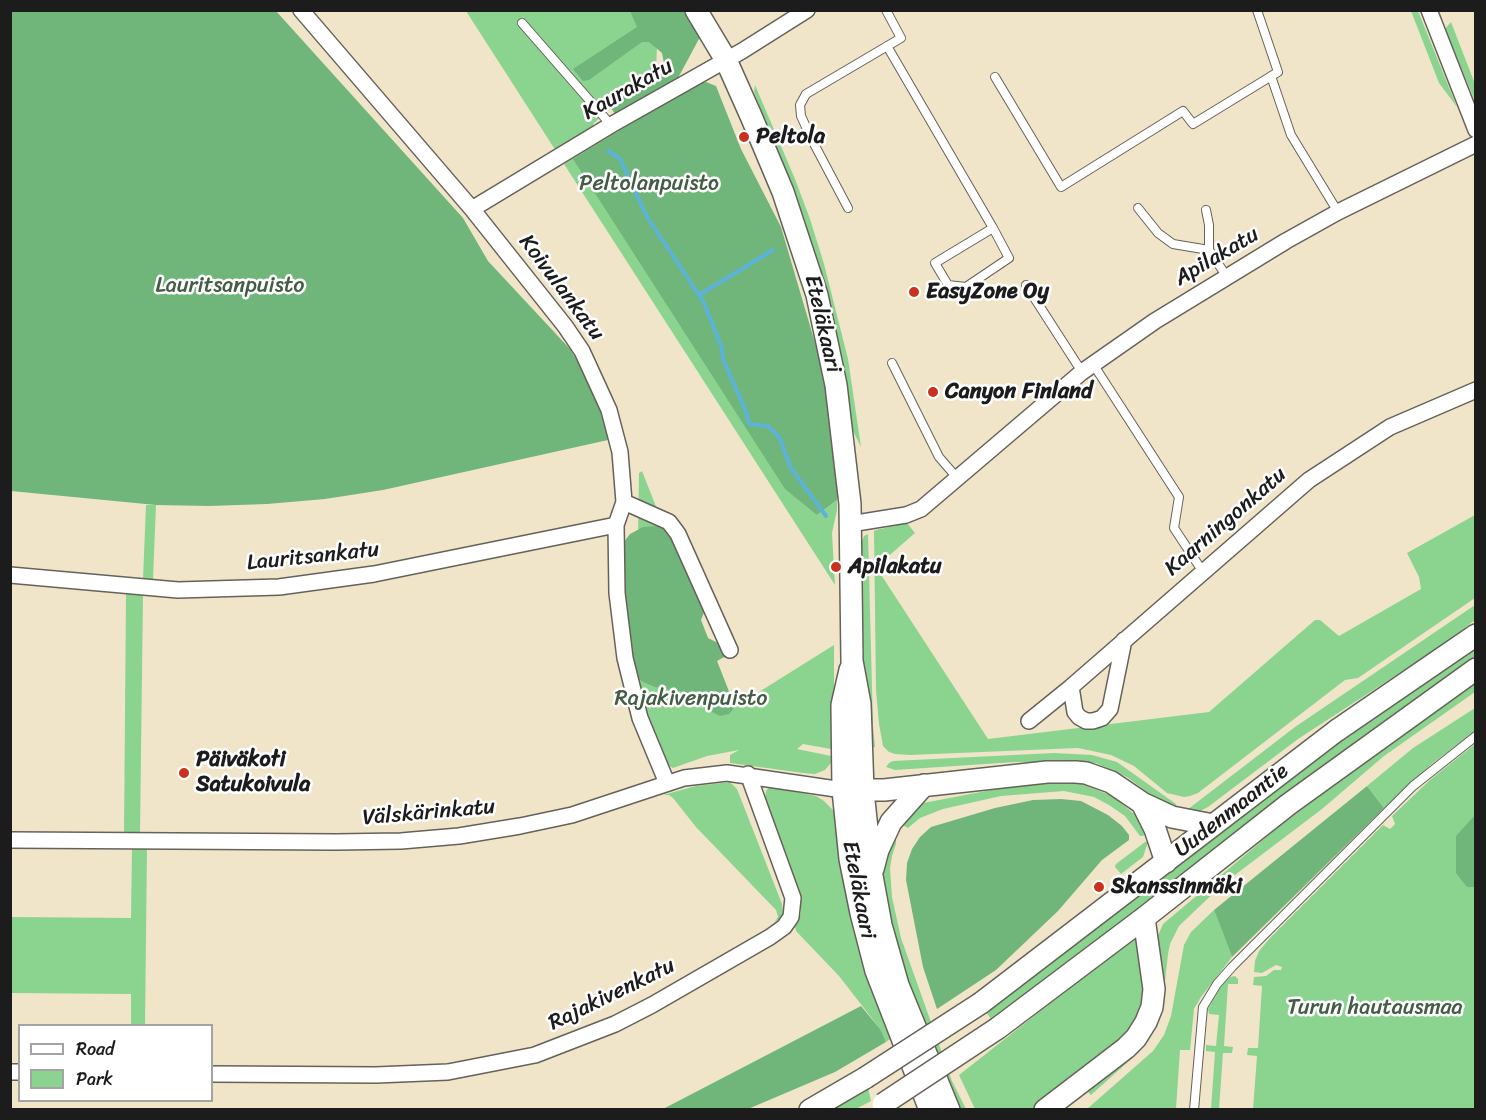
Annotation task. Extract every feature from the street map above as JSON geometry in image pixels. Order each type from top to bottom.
[{"type":"main road","name":"Eteläkaari","points":[[696,10],[726,60],[783,192],[817,295],[836,385],[844,444],[850,524],[852,661],[842,705],[853,791],[881,925],[898,985],[949,1110]]},
{"type":"main road","name":"Uudenmaantie","points":[[810,1110],[865,1078],[981,1003],[1336,731],[1476,635]]},
{"type":"main road","name":"Uudenmaantie","points":[[878,1107],[998,1028],[1144,918],[1289,804],[1476,669]]},
{"type":"main road","points":[[853,791],[1047,772],[1076,772],[1111,782],[1142,803],[1172,817],[1213,825]]},
{"type":"main road","points":[[872,876],[878,850],[891,822],[924,785]]},
{"type":"main road","name":"Eteläkaari","points":[[853,791],[850,859],[869,944],[880,982],[930,1110]]},
{"type":"main road","points":[[1142,803],[1155,829],[1166,862]]},
{"type":"main road","points":[[1045,1110],[1126,1048],[1136,1038],[1146,1022],[1152,1006],[1154,989],[1144,918]]},
{"type":"street","name":"Koivulankatu","points":[[301,10],[472,209],[565,326],[582,351],[609,410],[615,429],[623,473],[624,502]]},
{"type":"street","name":"Kaurakatu","points":[[472,209],[807,10]]},
{"type":"street","points":[[1429,10],[1476,130]]},
{"type":"street","name":"Apilakatu","points":[[850,524],[906,516],[921,509],[1087,368],[1155,321],[1338,212],[1476,144]]},
{"type":"street","name":"Kaarningonkatu","points":[[1029,721],[1309,480],[1390,427],[1476,390]]},
{"type":"street","points":[[667,783],[640,718],[625,658],[617,593],[616,525],[624,502],[669,522],[678,534],[730,650]]},
{"type":"street","name":"Lauritsankatu","points":[[10,575],[178,590],[279,587],[374,574],[616,525]]},
{"type":"street","points":[[1071,687],[1075,712],[1079,717],[1093,722],[1102,718],[1110,709],[1124,640]]},
{"type":"street","name":"Välskärinkatu","points":[[10,840],[336,842],[401,841],[459,836],[572,815],[684,778],[728,773],[748,774],[853,791]]},
{"type":"street","name":"Rajakivenkatu","points":[[213,1074],[358,1075],[448,1072],[535,1055],[604,1029],[652,1005],[770,937],[784,927],[791,917],[793,898],[748,774]]},
{"type":"lane","points":[[848,208],[812,140],[801,116],[800,105],[806,94],[901,38],[886,10]]},
{"type":"lane","points":[[995,77],[1061,187],[1183,111],[1193,124],[1278,72],[1257,10]]},
{"type":"lane","points":[[522,23],[611,125]]},
{"type":"lane","points":[[887,46],[993,228],[1009,258],[966,286],[948,285],[935,263],[993,228]]},
{"type":"lane","points":[[1271,76],[1291,135],[1338,212]]},
{"type":"lane","points":[[1138,208],[1158,233],[1173,244],[1209,250]]},
{"type":"lane","points":[[1206,210],[1209,225],[1209,250],[1227,277]]},
{"type":"lane","points":[[1026,285],[1179,497],[1174,528],[1203,572]]},
{"type":"lane","points":[[892,363],[939,457],[958,479]]},
{"type":"lane","points":[[1194,1110],[1202,1016],[1206,1002],[1213,991],[1238,962],[1413,786],[1476,736]]},
{"type":"green space","name":"Lauritsanpuisto","points":[[10,11],[276,11],[463,218],[488,261],[570,349],[591,384],[608,440],[383,490],[325,499],[267,504],[156,505],[11,491]]},
{"type":"green space","name":"Peltolanpuisto","points":[[466,11],[634,11],[657,47],[656,69],[593,124],[595,127],[558,149],[554,148]]},
{"type":"green space","points":[[630,11],[685,11],[700,37],[678,78],[615,114],[609,105],[660,74],[664,63],[662,53],[649,42],[642,42],[589,80],[583,81],[573,69],[637,27]]},
{"type":"green space","points":[[1411,11],[1418,11],[1457,107],[1439,83]]},
{"type":"green space","points":[[1451,22],[1475,84],[1475,101],[1445,29]]},
{"type":"green space","points":[[706,82],[716,86],[741,149],[781,227],[828,387],[839,470],[837,500],[817,515],[785,489],[573,159],[693,86]]},
{"type":"green space","points":[[755,85],[795,179],[824,264],[848,359],[861,447],[851,427],[841,359],[818,266],[804,221],[754,92]]},
{"type":"green space","name":"Peltolanpuisto","points":[[659,106],[817,515],[837,500],[832,533],[835,585],[564,164]]},
{"type":"green space","name":"Rajakivenpuisto","points":[[642,471],[735,707],[834,645],[834,744],[831,749],[803,744],[797,749],[836,757],[825,770],[815,774],[730,763],[730,755],[739,750],[707,756],[673,768],[668,765],[651,731],[636,676],[641,681],[637,600],[639,473]]},
{"type":"green space","points":[[146,505],[156,505],[153,579],[143,579]]},
{"type":"green space","points":[[1475,515],[1475,598],[1358,678],[1345,680],[1198,793],[1184,797],[1167,793],[1134,766],[1111,755],[1078,748],[910,755],[889,752],[883,746],[876,690],[874,531],[876,530],[907,523],[915,533],[876,567],[988,739],[1209,712],[1315,620],[1320,620],[1339,636],[1421,589],[1419,577],[1407,553]]},
{"type":"green space","points":[[643,527],[664,527],[671,535],[705,610],[701,620],[708,638],[720,644],[726,656],[717,661],[735,707],[729,714],[720,716],[704,708],[684,692],[655,687],[641,681],[636,676],[623,586],[623,543],[630,534]]},
{"type":"green space","points":[[868,534],[875,747],[869,748],[866,729],[860,547],[864,536]]},
{"type":"green space","points":[[126,594],[143,595],[140,833],[124,833]]},
{"type":"green space","points":[[1475,605],[1475,620],[1438,648],[1298,739],[1208,807],[1200,811],[1183,813],[1295,727]]},
{"type":"green space","points":[[1475,644],[1475,659],[993,1022],[985,1010],[1312,759]]},
{"type":"green space","points":[[1475,682],[1475,692],[1384,756],[1322,809],[1223,884],[1179,926],[1170,944],[1162,1009],[1154,1030],[1139,1052],[1091,1095],[1087,1091],[1135,1048],[1157,938],[1163,924],[1276,829],[1378,751]]},
{"type":"green space","points":[[1475,708],[1475,731],[1433,763],[1384,808],[1367,786],[1413,748]]},
{"type":"green space","name":"Turun hautausmaa","points":[[1475,744],[1475,1109],[1253,1109],[1257,1056],[1247,1055],[1248,1048],[1258,1048],[1262,986],[1253,985],[1254,977],[1266,976],[1274,970],[1281,970],[1282,967],[1276,965],[1262,973],[1254,972],[1259,951],[1383,825],[1390,829],[1395,824],[1392,816],[1430,780]]},
{"type":"green space","points":[[1054,753],[1092,755],[1117,762],[1176,804],[1177,809],[1167,807],[1127,777],[1096,763],[1015,762],[895,770],[886,767],[893,761]]},
{"type":"green space","points":[[1066,781],[1085,785],[1112,796],[1138,817],[1148,830],[1140,836],[1125,816],[1109,805],[1094,797],[1064,791],[1001,796],[943,809],[920,818],[908,828],[897,822],[918,804],[1028,783]]},
{"type":"green space","points":[[730,782],[737,789],[782,904],[783,914],[774,923],[778,917],[776,910],[696,827],[673,798],[663,795],[696,786]]},
{"type":"green space","points":[[1367,786],[1384,808],[1232,957],[1214,910]]},
{"type":"green space","points":[[769,787],[816,796],[834,811],[839,821],[893,1037],[886,1042],[881,1030],[839,976],[796,931],[795,926],[801,914],[801,903],[768,817],[765,798]]},
{"type":"green space","points":[[1033,800],[1081,801],[1108,815],[1122,826],[1129,835],[1129,840],[1102,860],[1058,911],[996,970],[937,1009],[923,967],[906,880],[907,863],[912,849],[931,827],[995,808]]},
{"type":"green space","points":[[1475,815],[1475,887],[1467,887],[1456,873],[1456,836]]},
{"type":"green space","points":[[896,831],[896,844],[890,868],[892,897],[901,938],[952,1081],[966,1109],[958,1109],[904,974],[886,896],[882,866]]},
{"type":"green space","points":[[1148,842],[1143,857],[1121,874],[1115,867],[1116,864]]},
{"type":"green space","points":[[132,849],[147,849],[145,1024],[131,1024],[131,994],[11,993],[11,917],[131,918]]},
{"type":"green space","points":[[1214,910],[1232,957],[1194,1009],[1190,1050],[1180,1050],[1176,1109],[1087,1109],[1153,1051],[1164,1035],[1171,1016],[1184,945],[1191,932]]},
{"type":"green space","points":[[1141,932],[1145,970],[1143,1010],[1116,1048],[1033,1109],[975,1109],[959,1075]]},
{"type":"green space","points":[[1235,976],[1238,984],[1228,984],[1224,1046],[1233,1047],[1232,1053],[1223,1053],[1219,1109],[1211,1109],[1215,1052],[1206,1051],[1206,1045],[1216,1046],[1219,1015],[1209,1014],[1208,1009],[1222,985],[1230,977]]},
{"type":"green space","points":[[861,1006],[881,1030],[886,1042],[835,1072],[748,1109],[663,1109]]},
{"type":"green space","points":[[868,1087],[871,1101],[856,1109],[829,1110]]},
{"type":"waterway","points":[[608,151],[620,159],[647,217],[703,301],[748,421],[750,424],[768,426],[779,437],[791,468],[826,516]]},
{"type":"waterway","points":[[699,295],[773,250]]},
{"type":"place","name":"Peltola","points":[[744,137]]},
{"type":"place","name":"EasyZone Oy","points":[[914,292]]},
{"type":"place","name":"Canyon Finland","points":[[933,392]]},
{"type":"place","name":"Apilakatu","points":[[836,567]]},
{"type":"place","name":"Päiväkoti Satukoivula","points":[[184,773]]},
{"type":"place","name":"Skanssinmäki","points":[[1099,887]]}]
